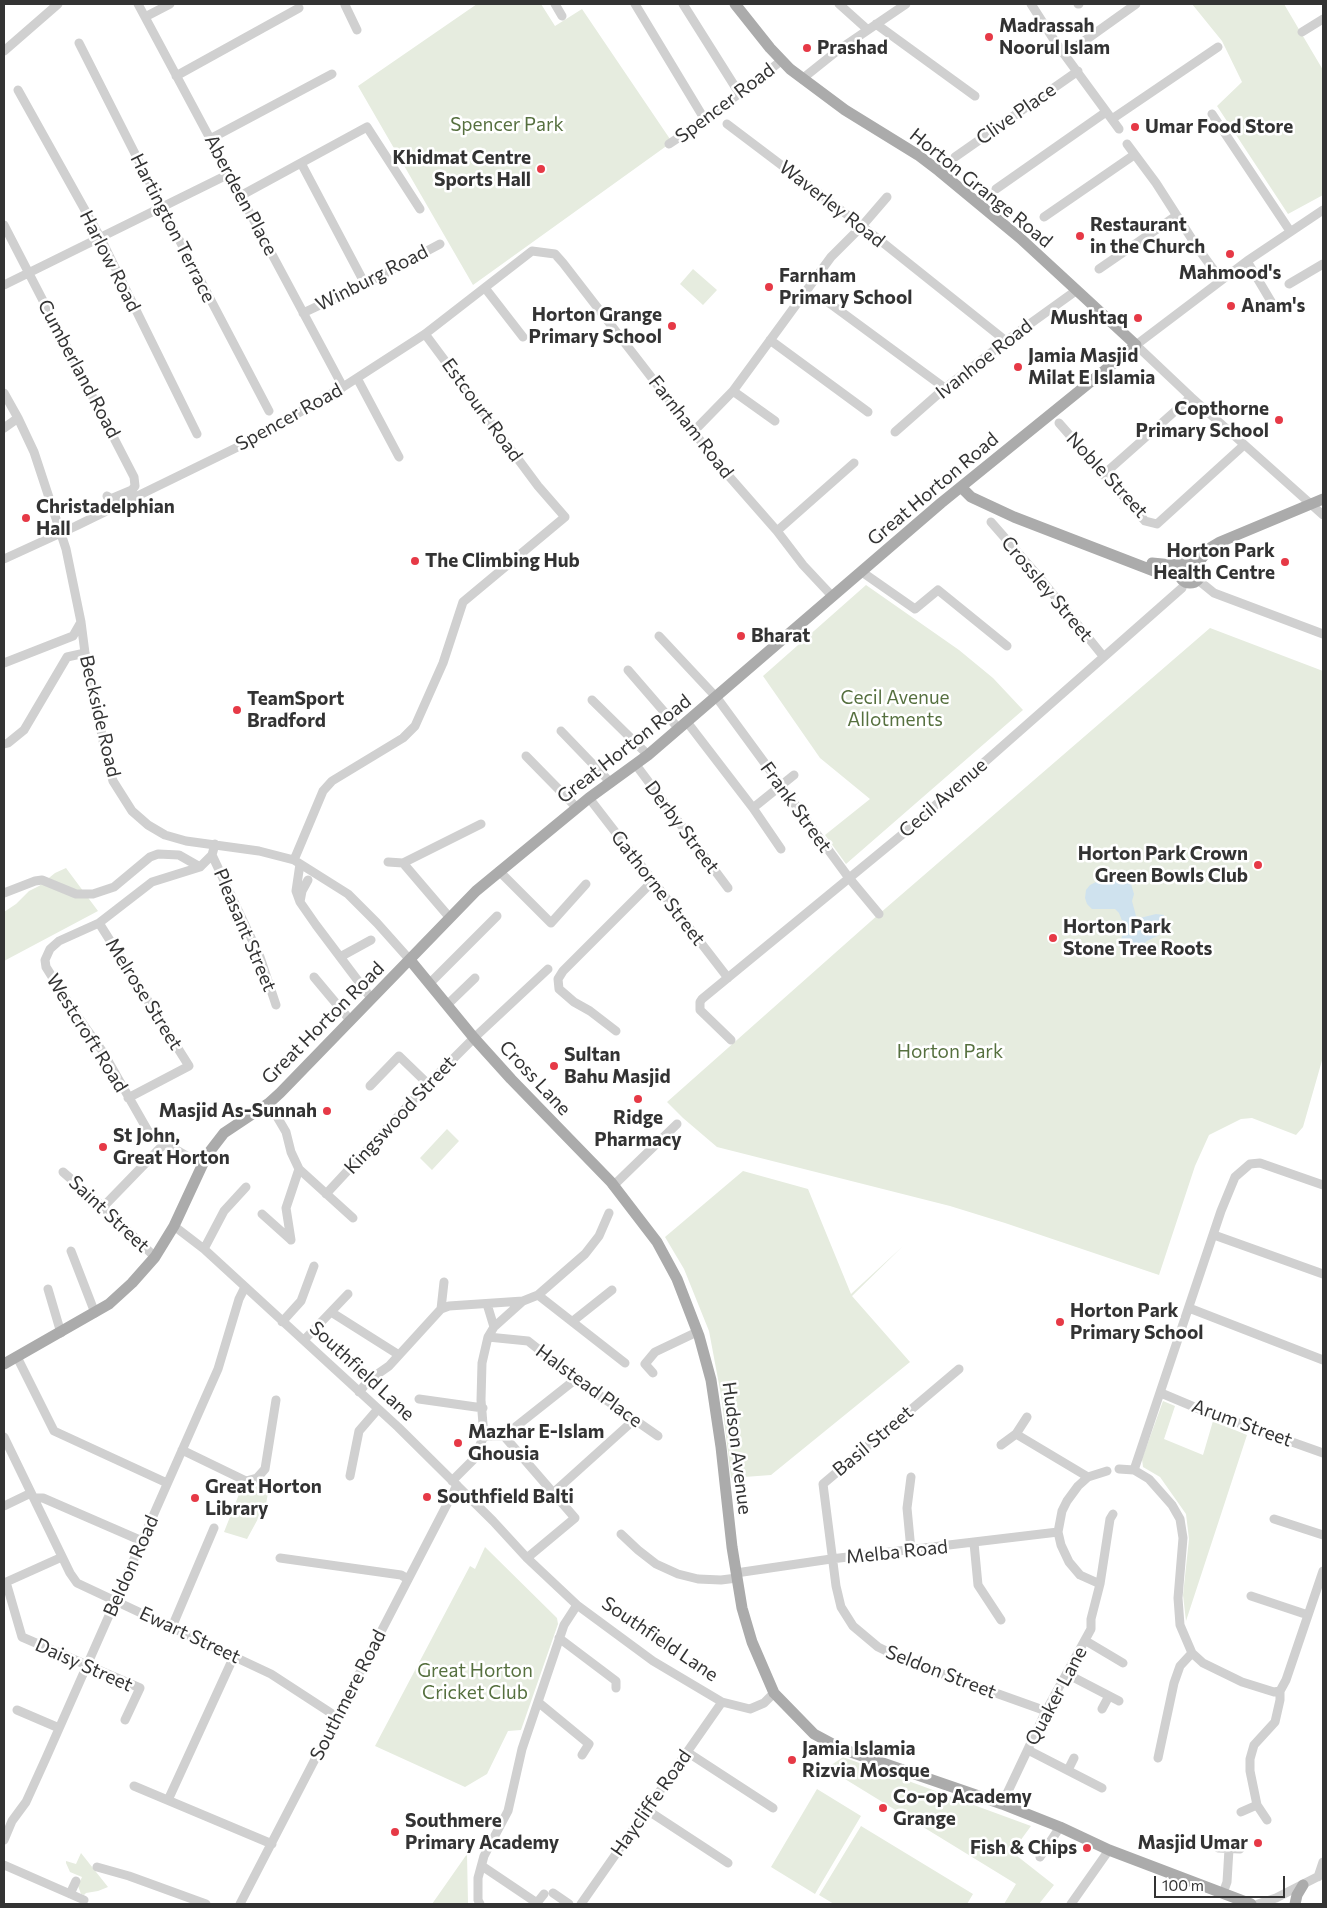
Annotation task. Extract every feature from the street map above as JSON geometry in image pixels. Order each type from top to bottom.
[{"type":"main road","name":"Horton Grange Road","points":[[735,4],[781,61],[802,79],[845,110],[918,155],[1020,238],[1136,345]]},
{"type":"main road","name":"Great Horton Road","points":[[4,1364],[95,1313],[116,1298],[155,1257],[174,1226],[207,1155],[224,1134],[269,1103],[476,891],[589,798],[636,765],[717,698],[832,596],[961,487],[1136,345]]},
{"type":"main road","points":[[971,497],[973,482],[978,474]]},
{"type":"main road","points":[[961,487],[971,497],[1014,517],[1154,571],[1186,581],[1201,574],[1197,564],[1191,562],[1173,565],[1133,562]]},
{"type":"main road","points":[[1197,564],[1210,548],[1220,542],[1323,499]]},
{"type":"main road","points":[[1184,563],[1180,569],[1186,581]]},
{"type":"main road","name":"Cross Lane","points":[[410,960],[474,1038],[613,1186],[638,1216]]},
{"type":"main road","name":"Hudson Avenue","points":[[638,1216],[658,1242],[677,1279],[697,1332],[711,1380],[742,1608],[752,1642],[774,1693]]},
{"type":"main road","points":[[774,1693],[814,1734],[842,1749],[1002,1804],[1221,1896],[1252,1904]]},
{"type":"main road","points":[[1295,1904],[1297,1895],[1303,1885]]},
{"type":"street","points":[[4,51],[58,4]]},
{"type":"street","name":"Aberdeen Place","points":[[138,4],[210,139],[242,194],[343,387]]},
{"type":"street","points":[[145,17],[170,4]]},
{"type":"street","points":[[346,4],[357,30]]},
{"type":"street","points":[[555,4],[562,16]]},
{"type":"street","points":[[635,4],[705,120]]},
{"type":"street","points":[[683,4],[739,93]]},
{"type":"street","points":[[839,4],[868,30]]},
{"type":"street","points":[[802,79],[837,51],[906,4]]},
{"type":"street","points":[[1031,4],[1056,43],[1066,54],[1119,129]]},
{"type":"street","points":[[1066,54],[1136,4]]},
{"type":"street","points":[[176,76],[298,8]]},
{"type":"street","points":[[1302,32],[1323,19]]},
{"type":"street","points":[[876,24],[975,96]]},
{"type":"street","name":"Hartington Terrace","points":[[79,43],[269,411]]},
{"type":"street","points":[[1112,119],[1218,47]]},
{"type":"street","name":"Spencer Road","points":[[669,144],[705,120],[781,61]]},
{"type":"street","name":"Clive Place","points":[[954,157],[1078,72]]},
{"type":"street","points":[[210,139],[332,74]]},
{"type":"street","name":"Harlow Road","points":[[18,90],[100,238],[197,434]]},
{"type":"street","points":[[996,189],[1106,112]]},
{"type":"street","points":[[1212,114],[1290,231]]},
{"type":"street","name":"Waverley Road","points":[[727,124],[862,226],[1006,341]]},
{"type":"street","points":[[242,194],[367,127],[420,209]]},
{"type":"street","points":[[1128,144],[1134,155],[1156,183],[1197,248],[1221,280]]},
{"type":"street","points":[[1044,217],[1134,155]]},
{"type":"street","points":[[300,163],[365,284]]},
{"type":"street","points":[[4,285],[230,174]]},
{"type":"street","points":[[693,432],[733,390],[831,257],[862,226],[887,197]]},
{"type":"street","name":"Great Horton Road","points":[[1136,345],[1247,261],[1323,210]]},
{"type":"street","points":[[1100,269],[1176,216]]},
{"type":"street","name":"Cumberland Road","points":[[4,225],[134,477],[135,486],[132,490],[113,498],[107,496]]},
{"type":"street","name":"Winburg Road","points":[[303,313],[365,284],[440,244]]},
{"type":"street","name":"Spencer Road","points":[[4,559],[250,441],[343,387],[425,334],[532,251],[555,254]]},
{"type":"street","name":"Farnham Road","points":[[555,254],[720,466],[777,531],[803,565],[832,596]]},
{"type":"street","points":[[1247,261],[1272,303]]},
{"type":"street","points":[[1289,284],[1323,264]]},
{"type":"street","points":[[485,288],[523,337]]},
{"type":"street","name":"Ivanhoe Road","points":[[895,432],[945,388],[1077,290]]},
{"type":"street","points":[[824,299],[945,388]]},
{"type":"street","name":"Estcourt Road","points":[[297,862],[323,792],[332,781],[403,738],[414,726],[443,663],[463,602],[565,517],[538,486],[425,334]]},
{"type":"street","points":[[770,340],[868,412]]},
{"type":"street","points":[[1136,345],[1323,515]]},
{"type":"street","points":[[357,378],[399,457]]},
{"type":"street","points":[[733,390],[775,421]]},
{"type":"street","name":"Beckside Road","points":[[4,393],[34,452],[66,549],[106,755],[114,781],[132,811],[148,825],[164,835],[186,841],[259,851],[297,862],[348,894],[378,923],[410,960]]},
{"type":"street","points":[[1103,475],[1191,397]]},
{"type":"street","points":[[4,428],[18,418]]},
{"type":"street","name":"Noble Street","points":[[1059,423],[1144,521],[1157,524],[1244,445]]},
{"type":"street","points":[[777,531],[854,463]]},
{"type":"street","name":"Crossley Street","points":[[991,522],[1040,578],[1102,656]]},
{"type":"street","points":[[862,572],[915,609],[938,590],[1007,646]]},
{"type":"street","points":[[1186,581],[1323,634]]},
{"type":"street","name":"Cecil Avenue","points":[[730,1040],[700,1010],[700,1002],[904,833],[1186,581]]},
{"type":"street","points":[[4,663],[73,636],[81,622]]},
{"type":"street","name":"Frank Street","points":[[659,636],[717,698],[779,785],[849,878],[879,914]]},
{"type":"street","points":[[4,744],[24,730],[67,657],[86,653]]},
{"type":"street","points":[[628,670],[683,725],[753,808],[781,849]]},
{"type":"street","points":[[592,700],[648,755]]},
{"type":"street","points":[[561,731],[611,783]]},
{"type":"street","points":[[526,756],[577,808]]},
{"type":"street","name":"Derby Street","points":[[636,765],[728,888]]},
{"type":"street","points":[[753,808],[779,785],[794,775]]},
{"type":"street","name":"Gathorne Street","points":[[589,798],[728,978]]},
{"type":"street","points":[[388,862],[403,863],[481,824]]},
{"type":"street","name":"Westcroft Road","points":[[202,1165],[148,1131],[102,1052],[46,967],[45,960],[50,949],[59,941],[99,923],[152,882],[200,867],[212,855],[215,844]]},
{"type":"street","points":[[4,892],[42,880],[76,894],[93,894],[114,886],[150,857],[158,854],[179,855],[200,867]]},
{"type":"street","name":"Pleasant Street","points":[[212,855],[260,957],[276,1005]]},
{"type":"street","points":[[297,862],[296,891],[300,902],[371,998]]},
{"type":"street","points":[[403,863],[450,918]]},
{"type":"street","points":[[499,872],[551,922],[586,884]]},
{"type":"street","points":[[300,902],[302,891],[308,880]]},
{"type":"street","points":[[616,1031],[590,1011],[574,1002],[559,989],[558,979],[563,971],[652,882]]},
{"type":"street","points":[[429,984],[497,916]]},
{"type":"street","name":"Melrose Street","points":[[99,923],[189,1066],[128,1098]]},
{"type":"street","points":[[340,957],[371,940]]},
{"type":"street","name":"Kingswood Street","points":[[326,1194],[428,1084],[548,969]]},
{"type":"street","points":[[314,977],[350,1020]]},
{"type":"street","points":[[447,1006],[475,978]]},
{"type":"street","points":[[370,1086],[399,1056],[428,1084]]},
{"type":"street","points":[[269,1103],[286,1132],[291,1152],[299,1168],[353,1218]]},
{"type":"street","points":[[613,1186],[677,1124]]},
{"type":"street","points":[[103,1207],[165,1143]]},
{"type":"street","points":[[1134,1470],[1235,1177],[1250,1164],[1260,1163],[1323,1185]]},
{"type":"street","points":[[262,1214],[291,1240],[286,1208],[299,1168]]},
{"type":"street","name":"Saint Street","points":[[63,1172],[155,1257]]},
{"type":"street","points":[[204,1249],[224,1211],[246,1187]]},
{"type":"street","points":[[455,1483],[473,1460],[484,1436],[482,1363],[488,1337],[494,1327],[523,1301],[538,1294],[585,1254],[599,1236],[609,1213]]},
{"type":"street","name":"Southfield Lane","points":[[174,1226],[204,1249],[378,1409],[578,1605],[653,1661],[722,1702],[750,1709],[764,1703],[774,1693]]},
{"type":"street","points":[[1214,1235],[1323,1274]]},
{"type":"street","points":[[71,1251],[95,1313]]},
{"type":"street","points":[[282,1322],[301,1301],[314,1266]]},
{"type":"street","points":[[441,1309],[444,1282]]},
{"type":"street","name":"Beldon Road","points":[[4,1840],[12,1821],[26,1802],[218,1369],[239,1299],[245,1287]]},
{"type":"street","points":[[48,1289],[61,1333]]},
{"type":"street","points":[[573,1322],[612,1290]]},
{"type":"street","points":[[304,1340],[348,1294]]},
{"type":"street","points":[[538,1294],[625,1363]]},
{"type":"street","points":[[359,1392],[369,1380],[388,1366],[441,1309],[450,1306],[523,1301]]},
{"type":"street","points":[[487,1304],[494,1327]]},
{"type":"street","points":[[1189,1308],[1323,1360]]},
{"type":"street","points":[[332,1312],[398,1355]]},
{"type":"street","points":[[653,1374],[645,1364],[655,1352],[697,1332]]},
{"type":"street","name":"Halstead Place","points":[[488,1337],[528,1341],[576,1379],[658,1436]]},
{"type":"street","points":[[17,1357],[54,1431],[168,1483]]},
{"type":"street","name":"Basil Street","points":[[831,1559],[823,1484],[959,1369]]},
{"type":"street","points":[[484,1436],[504,1436],[576,1379]]},
{"type":"street","name":"Arum Street","points":[[1161,1393],[1199,1409],[1323,1453]]},
{"type":"street","points":[[419,1399],[482,1408]]},
{"type":"street","points":[[182,1450],[246,1481],[257,1478],[264,1469],[276,1400]]},
{"type":"street","points":[[350,1476],[359,1431],[378,1409]]},
{"type":"street","points":[[1001,1445],[1016,1434],[1027,1417]]},
{"type":"street","points":[[553,1493],[634,1420]]},
{"type":"street","points":[[1016,1434],[1088,1477]]},
{"type":"street","points":[[504,1436],[575,1518],[528,1558]]},
{"type":"street","name":"Ewart Street","points":[[4,1437],[7,1451],[77,1583],[271,1674],[337,1717]]},
{"type":"street","points":[[1119,1469],[1134,1470],[1149,1479],[1172,1505],[1180,1519],[1184,1538],[1178,1598],[1180,1625],[1192,1653],[1202,1663],[1242,1682],[1274,1692],[1280,1691]]},
{"type":"street","points":[[1100,1584],[1080,1575],[1069,1562],[1060,1545],[1058,1532],[1062,1511],[1078,1486],[1088,1477],[1107,1471]]},
{"type":"street","points":[[911,1477],[907,1508],[911,1550]]},
{"type":"street","name":"Southmere Road","points":[[240,1904],[408,1579],[455,1483]]},
{"type":"street","points":[[4,1506],[32,1496],[43,1498],[142,1541]]},
{"type":"street","name":"Quaker Lane","points":[[1002,1804],[1046,1711],[1091,1629],[1091,1619],[1100,1584],[1110,1519],[1113,1514]]},
{"type":"street","points":[[1274,1518],[1323,1535]]},
{"type":"street","points":[[172,1627],[214,1528]]},
{"type":"street","name":"Melba Road","points":[[621,1534],[656,1564],[678,1574],[698,1579],[721,1580],[737,1575],[831,1559],[1058,1532]]},
{"type":"street","points":[[974,1543],[978,1585],[1001,1620]]},
{"type":"street","points":[[5,1583],[62,1557]]},
{"type":"street","points":[[280,1558],[401,1575],[408,1579]]},
{"type":"street","name":"Seldon Street","points":[[831,1559],[841,1607],[853,1626],[878,1647],[909,1662],[1046,1711]]},
{"type":"street","points":[[1267,1820],[1258,1805],[1250,1759],[1254,1745],[1275,1722],[1280,1691],[1286,1680],[1308,1615],[1322,1581],[1323,1570]]},
{"type":"street","name":"Daisy Street","points":[[5,1583],[22,1637],[140,1688],[125,1720]]},
{"type":"street","points":[[1251,1596],[1308,1615]]},
{"type":"street","points":[[480,1904],[478,1900],[478,1878],[484,1856],[508,1811],[522,1749],[559,1638],[564,1625],[578,1605]]},
{"type":"street","points":[[559,1638],[616,1680],[616,1688]]},
{"type":"street","points":[[1086,1641],[1123,1663]]},
{"type":"street","points":[[1158,1758],[1174,1683],[1180,1666],[1192,1653]]},
{"type":"street","points":[[168,1800],[234,1656]]},
{"type":"street","points":[[1067,1674],[1119,1701]]},
{"type":"street","points":[[1102,1709],[1109,1696]]},
{"type":"street","points":[[538,1702],[589,1744],[582,1755]]},
{"type":"street","name":"Haycliffe Road","points":[[581,1904],[722,1702]]},
{"type":"street","points":[[17,1710],[59,1728]]},
{"type":"street","points":[[1028,1750],[1102,1788]]},
{"type":"street","points":[[687,1752],[773,1808]]},
{"type":"street","points":[[1068,1770],[1074,1758]]},
{"type":"street","points":[[134,1786],[272,1844]]},
{"type":"street","points":[[1241,1812],[1258,1805]]},
{"type":"street","points":[[647,1810],[728,1863]]},
{"type":"street","points":[[1040,1857],[1060,1827]]},
{"type":"street","points":[[1049,1842],[1061,1850]]},
{"type":"street","points":[[1218,1848],[1240,1849]]},
{"type":"street","points":[[1221,1896],[1227,1882],[1229,1849]]},
{"type":"street","points":[[1071,1904],[1109,1850]]},
{"type":"street","points":[[1258,1904],[1276,1898],[1321,1875],[1323,1862]]},
{"type":"street","points":[[4,1865],[84,1900]]},
{"type":"street","points":[[482,1866],[537,1904],[548,1893],[569,1904]]},
{"type":"street","points":[[97,1867],[206,1904]]},
{"type":"street","points":[[70,1894],[76,1880]]},
{"type":"green space","name":"Spencer Park","points":[[477,4],[541,4],[555,26],[582,9],[672,142],[473,285],[358,86]]},
{"type":"green space","points":[[1192,4],[1284,4],[1323,70],[1323,195],[1288,214],[1217,106],[1242,82],[1222,41]]},
{"type":"green space","points":[[693,269],[717,290],[703,305],[680,284]]},
{"type":"green space","name":"Cecil Avenue Allotments","points":[[866,585],[959,650],[993,678],[1023,710],[846,864],[825,835],[870,799],[820,758],[763,676]]},
{"type":"green space","name":"Horton Park","points":[[1210,628],[1323,671],[1323,1057],[1303,1127],[1296,1135],[1252,1118],[1241,1119],[1209,1135],[1195,1166],[1159,1275],[950,1206],[717,1147],[667,1102],[879,914]]},
{"type":"green space","points":[[66,868],[98,911],[4,961],[4,912],[16,904],[29,891],[39,886],[55,873]]},
{"type":"green space","points":[[447,1129],[459,1141],[432,1170],[420,1158]]},
{"type":"green space","points":[[743,1171],[808,1189],[851,1294],[903,1246],[852,1296],[910,1362],[771,1475],[731,1478],[721,1395],[709,1331],[684,1269],[665,1237]]},
{"type":"green space","points":[[1163,1401],[1175,1406],[1164,1439],[1203,1455],[1213,1421],[1247,1435],[1186,1621],[1183,1595],[1189,1539],[1186,1514],[1160,1477],[1143,1467],[1142,1459]]},
{"type":"green space","points":[[243,1484],[253,1484],[268,1493],[266,1504],[247,1539],[224,1532]]},
{"type":"green space","name":"Great Horton Cricket Club","points":[[485,1547],[557,1618],[558,1624],[521,1730],[508,1731],[487,1774],[465,1787],[375,1746],[470,1566],[475,1569]]},
{"type":"green space","points":[[843,1757],[1031,1826],[1012,1852],[1054,1885],[1039,1904],[1004,1904],[1016,1884],[827,1768]]},
{"type":"green space","points":[[817,1789],[861,1816],[815,1894],[771,1867]]},
{"type":"green space","points":[[861,1826],[973,1894],[967,1904],[834,1904],[819,1895]]},
{"type":"green space","points":[[81,1853],[108,1887],[84,1895],[81,1894],[78,1886],[82,1877],[70,1872],[66,1861],[76,1864]]},
{"type":"green space","points":[[467,1854],[468,1903],[432,1904]]},
{"type":"water","points":[[1104,878],[1116,878],[1131,884],[1134,894],[1132,901],[1136,916],[1140,918],[1156,914],[1164,915],[1164,927],[1161,934],[1147,941],[1134,953],[1125,953],[1119,945],[1125,928],[1119,913],[1115,909],[1092,909],[1087,904],[1085,898],[1086,890],[1090,885]]},
{"type":"place","name":"Madrassah Noorul Islam","points":[[989,37]]},
{"type":"place","name":"Prashad","points":[[807,48]]},
{"type":"place","name":"Umar Food Store","points":[[1135,127]]},
{"type":"place","name":"Khidmat Centre Sports Hall","points":[[541,169]]},
{"type":"place","name":"Restaurant in the Church","points":[[1080,236]]},
{"type":"place","name":"Mahmood's","points":[[1230,254]]},
{"type":"place","name":"Farnham Primary School","points":[[769,287]]},
{"type":"place","name":"Anam's","points":[[1231,306]]},
{"type":"place","name":"Mushtaq","points":[[1138,318]]},
{"type":"place","name":"Horton Grange Primary School","points":[[672,326]]},
{"type":"place","name":"Jamia Masjid Milat E Islamia","points":[[1018,367]]},
{"type":"place","name":"Copthorne Primary School","points":[[1279,420]]},
{"type":"place","name":"Christadelphian Hall","points":[[26,518]]},
{"type":"place","name":"The Climbing Hub","points":[[415,561]]},
{"type":"place","name":"Horton Park Health Centre","points":[[1285,562]]},
{"type":"place","name":"Bharat","points":[[741,636]]},
{"type":"place","name":"TeamSport Bradford","points":[[237,710]]},
{"type":"place","name":"Horton Park Crown Green Bowls Club","points":[[1258,865]]},
{"type":"place","name":"Horton Park Stone Tree Roots","points":[[1053,938]]},
{"type":"place","name":"Sultan Bahu Masjid","points":[[554,1066]]},
{"type":"place","name":"Ridge Pharmacy","points":[[638,1099]]},
{"type":"place","name":"Masjid As-Sunnah","points":[[327,1111]]},
{"type":"place","name":"St John, Great Horton","points":[[103,1147]]},
{"type":"place","name":"Horton Park Primary School","points":[[1060,1322]]},
{"type":"place","name":"Mazhar E-Islam Ghousia","points":[[458,1443]]},
{"type":"place","name":"Southfield Balti","points":[[427,1497]]},
{"type":"place","name":"Great Horton Library","points":[[195,1498]]},
{"type":"place","name":"Jamia Islamia Rizvia Mosque","points":[[792,1760]]},
{"type":"place","name":"Co-op Academy Grange","points":[[883,1808]]},
{"type":"place","name":"Southmere Primary Academy","points":[[395,1832]]},
{"type":"place","name":"Masjid Umar","points":[[1258,1843]]},
{"type":"place","name":"Fish & Chips","points":[[1087,1848]]}]
